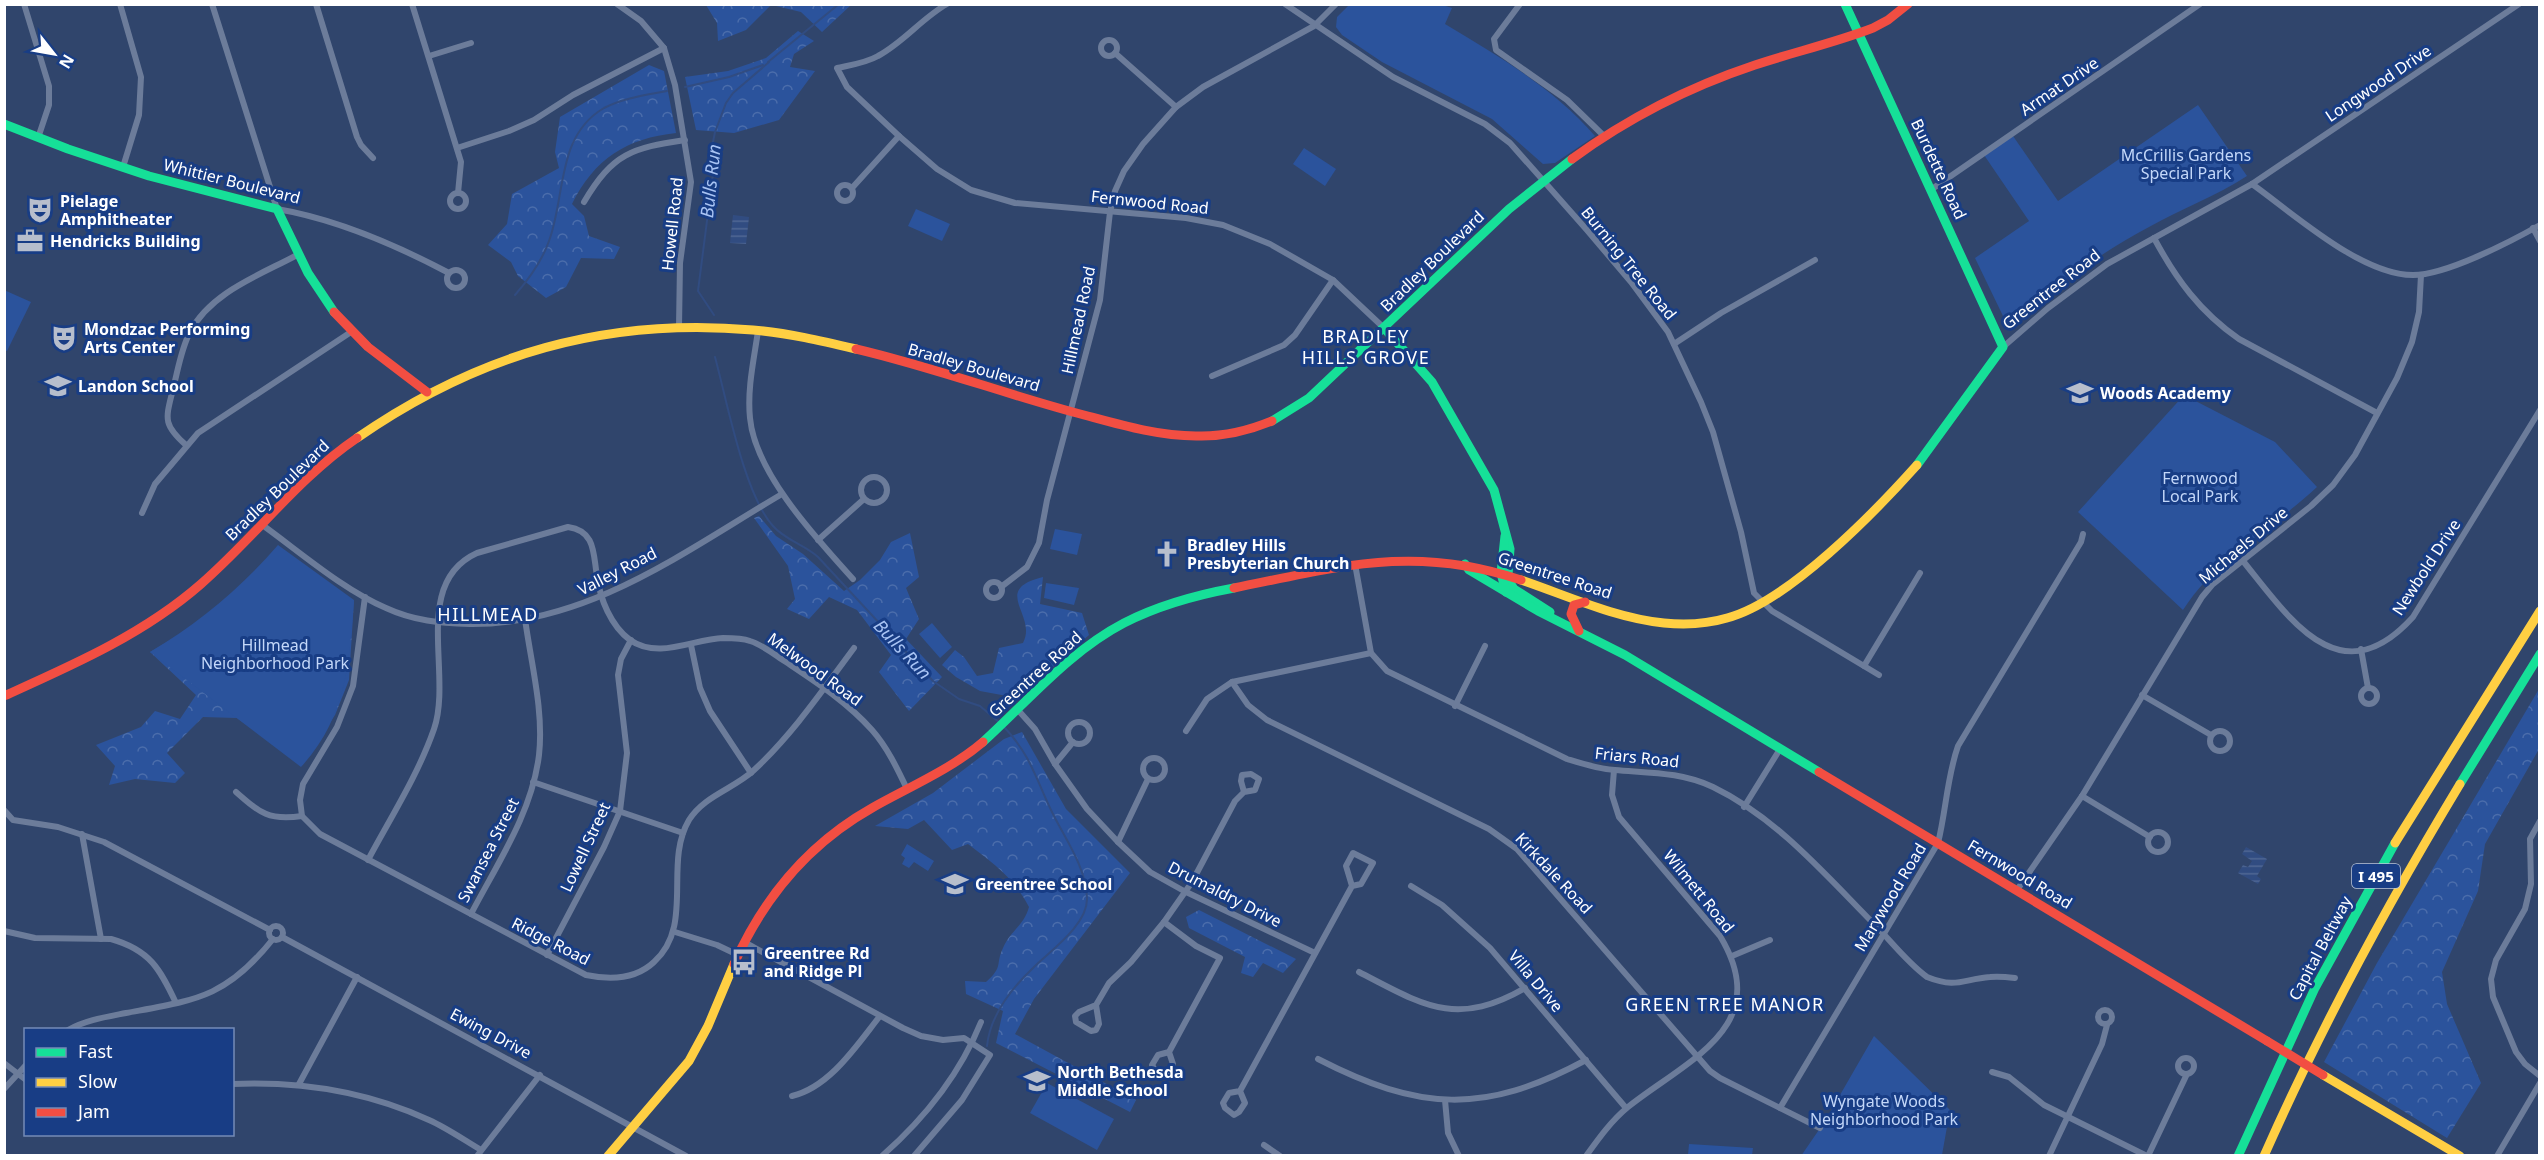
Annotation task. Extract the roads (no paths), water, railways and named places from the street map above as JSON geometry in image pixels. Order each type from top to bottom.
[{"type":"main road","name":"Burdette Road","points":[[1845,4],[2003,347]]},
{"type":"main road","name":"Bradley Boulevard","points":[[4,696],[117,640],[164,612],[201,584],[334,454],[379,421],[427,392],[497,361],[553,344],[612,332],[679,327],[758,331],[849,347],[1146,431],[1182,437],[1213,437],[1270,423],[1299,406],[1492,224],[1542,180],[1604,136],[1656,106],[1716,80],[1764,62],[1859,34],[1888,20],[1908,4]]},
{"type":"main road","name":"Whittier Boulevard","points":[[4,124],[123,167],[255,205],[277,208]]},
{"type":"main road","points":[[277,208],[297,255],[322,296],[351,332],[427,392]]},
{"type":"main road","name":"Fernwood Road","points":[[1384,327],[1432,382],[1494,490],[1510,549],[1504,574],[1506,592],[1538,611],[1563,622]]},
{"type":"main road","name":"Greentree Road","points":[[608,1155],[674,1081],[694,1053],[711,1021],[744,942],[780,884],[814,847],[846,823],[954,763],[996,730],[1092,643],[1146,612],[1206,593],[1355,564],[1421,559],[1465,564],[1504,574],[1587,602],[1660,622],[1689,624],[1728,618],[1763,603],[1782,591],[1888,496],[1940,435],[2003,347]]},
{"type":"main road","points":[[1465,564],[1468,570],[1506,592]]},
{"type":"main road","name":"Fernwood Road","points":[[1504,574],[1514,589],[1563,622],[1624,655],[2460,1155]]},
{"type":"main road","points":[[1579,631],[1571,614],[1572,608],[1575,604],[1587,602]]},
{"type":"main road","name":"Capital Beltway","points":[[2238,1155],[2276,1068],[2344,932],[2406,826],[2540,611]]},
{"type":"main road","name":"I 495","points":[[2264,1155],[2310,1051],[2366,942],[2425,838],[2540,654]]},
{"type":"street","points":[[24,4],[49,86],[49,105],[38,138]]},
{"type":"street","points":[[120,4],[141,77],[139,115],[123,167]]},
{"type":"street","points":[[212,4],[277,208]]},
{"type":"street","points":[[316,4],[357,136],[361,145],[373,158]]},
{"type":"street","points":[[412,4],[461,162],[458,193]]},
{"type":"street","name":"Howell Road","points":[[617,4],[641,21],[664,48],[671,69],[685,140],[691,182],[680,263],[679,327]]},
{"type":"street","name":"Fernwood Road","points":[[947,4],[932,12],[903,39],[878,56],[837,68],[847,87],[898,136],[953,180],[992,198],[1015,203],[1186,218],[1223,225],[1270,244],[1333,280],[1384,327]]},
{"type":"street","name":"Burning Tree Road","points":[[1285,4],[1314,26],[1393,77],[1485,124],[1509,143],[1631,282],[1674,344],[1713,432],[1742,532],[1754,592],[1763,603]]},
{"type":"street","name":"Hillmead Road","points":[[1001,587],[1027,567],[1039,543],[1047,500],[1100,300],[1110,212],[1115,191],[1124,171],[1143,144],[1176,107],[1203,87],[1314,26],[1336,4]]},
{"type":"street","points":[[1521,4],[1497,33],[1494,45],[1500,54],[1536,76],[1567,100],[1604,136]]},
{"type":"street","name":"Armat Drive","points":[[1932,189],[2200,4]]},
{"type":"street","name":"Longwood Drive","points":[[2252,184],[2519,4]]},
{"type":"street","points":[[429,56],[471,43]]},
{"type":"street","points":[[457,148],[534,120],[573,95],[664,48]]},
{"type":"street","points":[[1115,53],[1176,107]]},
{"type":"street","points":[[852,188],[898,136]]},
{"type":"street","points":[[584,202],[598,178],[621,158],[645,146],[685,140]]},
{"type":"street","points":[[2252,184],[2356,259],[2392,272],[2421,275],[2483,253],[2536,226],[2540,242]]},
{"type":"street","name":"Greentree Road","points":[[2003,347],[2107,264],[2252,184]]},
{"type":"street","name":"Whittier Boulevard","points":[[277,208],[317,218],[382,242],[449,273]]},
{"type":"street","points":[[2154,238],[2184,289],[2219,326],[2377,413]]},
{"type":"street","points":[[186,445],[171,432],[166,418],[183,347],[190,331],[217,299],[297,255]]},
{"type":"street","points":[[1674,344],[1721,313],[1815,260]]},
{"type":"street","name":"Michaels Drive","points":[[2017,890],[2082,796],[2202,597],[2212,585],[2311,506],[2333,485],[2355,455],[2397,378],[2412,342],[2419,312],[2421,275]]},
{"type":"street","points":[[1212,376],[1284,345],[1295,335],[1333,280]]},
{"type":"street","points":[[758,331],[749,394],[750,418],[758,447],[782,494],[853,579]]},
{"type":"street","points":[[142,513],[155,484],[186,445],[198,434],[351,332]]},
{"type":"street","name":"Newbold Drive","points":[[2243,561],[2290,619],[2305,634],[2327,646],[2361,649],[2389,639],[2413,617],[2540,410]]},
{"type":"street","points":[[873,477],[883,481],[886,488],[884,498],[874,503],[864,499],[861,489],[863,482],[873,477]]},
{"type":"street","name":"Valley Road","points":[[261,524],[365,597],[397,613],[436,623],[482,624],[525,619],[572,608],[603,596],[638,579],[782,494]]},
{"type":"street","points":[[819,540],[864,499]]},
{"type":"street","points":[[368,860],[420,764],[435,727],[441,685],[436,623],[448,579],[454,569],[466,558],[568,527],[581,531],[592,542],[597,579],[615,626],[631,640]]},
{"type":"street","name":"Marywood Road","points":[[1780,1108],[1938,843],[1944,821],[1952,764],[1958,746],[2081,542],[2083,534]]},
{"type":"street","points":[[1186,731],[1207,699],[1232,682],[1371,652],[1355,564]]},
{"type":"street","points":[[1864,666],[1920,573]]},
{"type":"street","points":[[236,792],[266,815],[284,819],[303,816],[300,800],[303,784],[337,727],[353,686],[365,597]]},
{"type":"street","points":[[1763,603],[1772,611],[1879,675]]},
{"type":"street","name":"Swansea Street","points":[[471,914],[519,823],[539,756],[540,725],[525,619]]},
{"type":"street","name":"Melwood Road","points":[[631,640],[654,648],[691,645],[720,638],[752,641],[824,688],[850,708],[873,731],[891,757],[907,789]]},
{"type":"street","name":"Lowell Street","points":[[547,955],[604,847],[620,811],[627,753],[618,675],[621,659],[631,640]]},
{"type":"street","points":[[691,645],[700,688],[710,711],[751,773]]},
{"type":"street","points":[[1455,706],[1485,646]]},
{"type":"street","points":[[738,954],[675,932],[679,849],[683,833],[698,808],[751,773],[784,741],[854,648]]},
{"type":"street","points":[[2361,649],[2368,688]]},
{"type":"street","name":"Friars Road","points":[[1371,652],[1387,671],[1566,759],[1614,770],[1659,771],[1685,776],[1714,788],[1744,807],[1801,850],[1920,972],[1943,984],[1990,977],[2015,978]]},
{"type":"street","name":"Kirkdale Road","points":[[1232,682],[1248,705],[1267,720],[1489,829],[1517,849],[1697,1057],[1720,1078],[1820,1128]]},
{"type":"street","points":[[2142,695],[2211,735]]},
{"type":"street","name":"Drumaldry Drive","points":[[1018,710],[1035,729],[1055,764],[1087,809],[1150,872],[1184,891],[1315,953]]},
{"type":"street","points":[[1055,764],[1073,742]]},
{"type":"street","points":[[1744,807],[1780,749]]},
{"type":"street","name":"Wilmett Road","points":[[1586,1155],[1626,1108],[1697,1057],[1720,1036],[1733,1013],[1737,998],[1737,982],[1732,956],[1720,936],[1619,817],[1612,795],[1614,770]]},
{"type":"street","points":[[1118,842],[1148,779]]},
{"type":"street","points":[[533,782],[683,833]]},
{"type":"street","points":[[1096,1005],[1100,1024],[1096,1030],[1091,1031],[1076,1022],[1075,1016],[1079,1011],[1096,1005],[1109,983],[1131,962],[1164,922],[1192,882],[1235,801],[1244,792]]},
{"type":"street","points":[[2082,796],[2150,837]]},
{"type":"street","points":[[4,810],[13,820]]},
{"type":"street","name":"Ridge Road","points":[[303,816],[320,834],[586,975],[606,979],[639,973],[654,962],[675,932]]},
{"type":"street","points":[[4,821],[13,820],[58,827],[117,848],[270,930]]},
{"type":"street","points":[[2540,821],[2530,839],[2531,884],[2525,909],[2496,960],[2491,980],[2493,997],[2516,1052],[2525,1065],[2540,1076]]},
{"type":"street","points":[[82,834],[101,939]]},
{"type":"street","points":[[1240,1091],[1352,886],[1347,866],[1353,854],[1373,863],[1361,884],[1352,886]]},
{"type":"street","points":[[2531,884],[2540,887]]},
{"type":"street","name":"Villa Drive","points":[[1411,886],[1465,922],[1525,988],[1626,1108]]},
{"type":"street","points":[[1164,922],[1196,946],[1220,958],[1169,1052]]},
{"type":"street","points":[[71,1028],[92,1020],[206,996],[232,982],[258,959],[273,939],[282,937],[283,931],[279,927],[270,930]]},
{"type":"street","points":[[270,930],[273,939]]},
{"type":"street","points":[[4,931],[35,938],[101,939],[123,942],[143,953],[162,973],[176,1004]]},
{"type":"street","name":"Ewing Drive","points":[[282,937],[686,1155]]},
{"type":"street","points":[[1732,956],[1770,940]]},
{"type":"street","points":[[744,942],[921,1036],[942,1040],[964,1038],[990,1054],[962,1100],[914,1155]]},
{"type":"street","points":[[1359,972],[1417,1002],[1447,1010],[1468,1010],[1488,1006],[1525,988]]},
{"type":"street","points":[[299,1084],[357,977]]},
{"type":"street","points":[[792,1096],[812,1089],[829,1075],[880,1016]]},
{"type":"street","points":[[882,1155],[914,1126],[928,1109],[972,1043],[981,1022]]},
{"type":"street","points":[[2049,1155],[2102,1044],[2107,1025]]},
{"type":"street","points":[[1317,1059],[1384,1089],[1445,1100],[1480,1098],[1517,1091],[1550,1079],[1586,1060]]},
{"type":"street","points":[[4,1063],[24,1078]]},
{"type":"street","points":[[4,1089],[24,1067]]},
{"type":"street","points":[[1992,1072],[2009,1077],[2044,1105],[2148,1155],[2187,1074]]},
{"type":"street","points":[[234,1084],[299,1084],[325,1087],[387,1103],[431,1121],[479,1153],[540,1075]]},
{"type":"street","points":[[2497,1155],[2540,1083]]},
{"type":"street","points":[[1445,1100],[1448,1133],[1460,1155]]},
{"type":"street","points":[[1264,1145],[1280,1155]]},
{"type":"waterway","points":[[768,62],[839,4]]},
{"type":"waterway","name":"Bulls Run","points":[[714,315],[698,291],[713,174],[711,152],[715,132],[726,103],[733,93],[769,62]]},
{"type":"waterway","points":[[685,87],[729,77],[763,65]]},
{"type":"waterway","points":[[515,295],[535,270],[549,241],[565,168],[578,134],[589,120],[604,108],[627,99],[667,91]]},
{"type":"waterway","name":"Bulls Run","points":[[715,357],[745,470],[753,492],[773,526],[818,557],[933,681],[959,699],[980,706],[1000,723]]},
{"type":"waterway","name":"Bulls Run","points":[[987,1046],[992,1024],[1003,1003],[1025,976],[1075,928],[1086,908],[1087,898],[1086,887],[1075,856],[1028,759],[1004,727]]},
{"type":"place","name":"Pielage Amphitheater","points":[[40,210]]},
{"type":"place","name":"Hendricks Building","points":[[30,241]]},
{"type":"place","name":"Mondzac Performing Arts Center","points":[[64,338]]},
{"type":"place","name":"Landon School","points":[[58,386]]},
{"type":"place","name":"Woods Academy","points":[[2080,393]]},
{"type":"place","name":"Bradley Hills Presbyterian Church","points":[[1167,554]]},
{"type":"place","name":"Greentree School","points":[[955,884]]},
{"type":"place","name":"Greentree Rd and Ridge Pl","points":[[744,962]]},
{"type":"place","name":"North Bethesda Middle School","points":[[1037,1081]]},
{"type":"district","name":"BRADLEY HILLS GROVE","points":[[1366,346]]},
{"type":"district","name":"HILLMEAD","points":[[488,614]]},
{"type":"district","name":"GREEN TREE MANOR","points":[[1725,1004]]},
{"type":"park label","name":"McCrillis Gardens Special Park","points":[[2186,164]]},
{"type":"park label","name":"Fernwood Local Park","points":[[2200,487]]},
{"type":"park label","name":"Hillmead Neighborhood Park","points":[[275,654]]},
{"type":"park label","name":"Wyngate Woods Neighborhood Park","points":[[1884,1110]]}]
